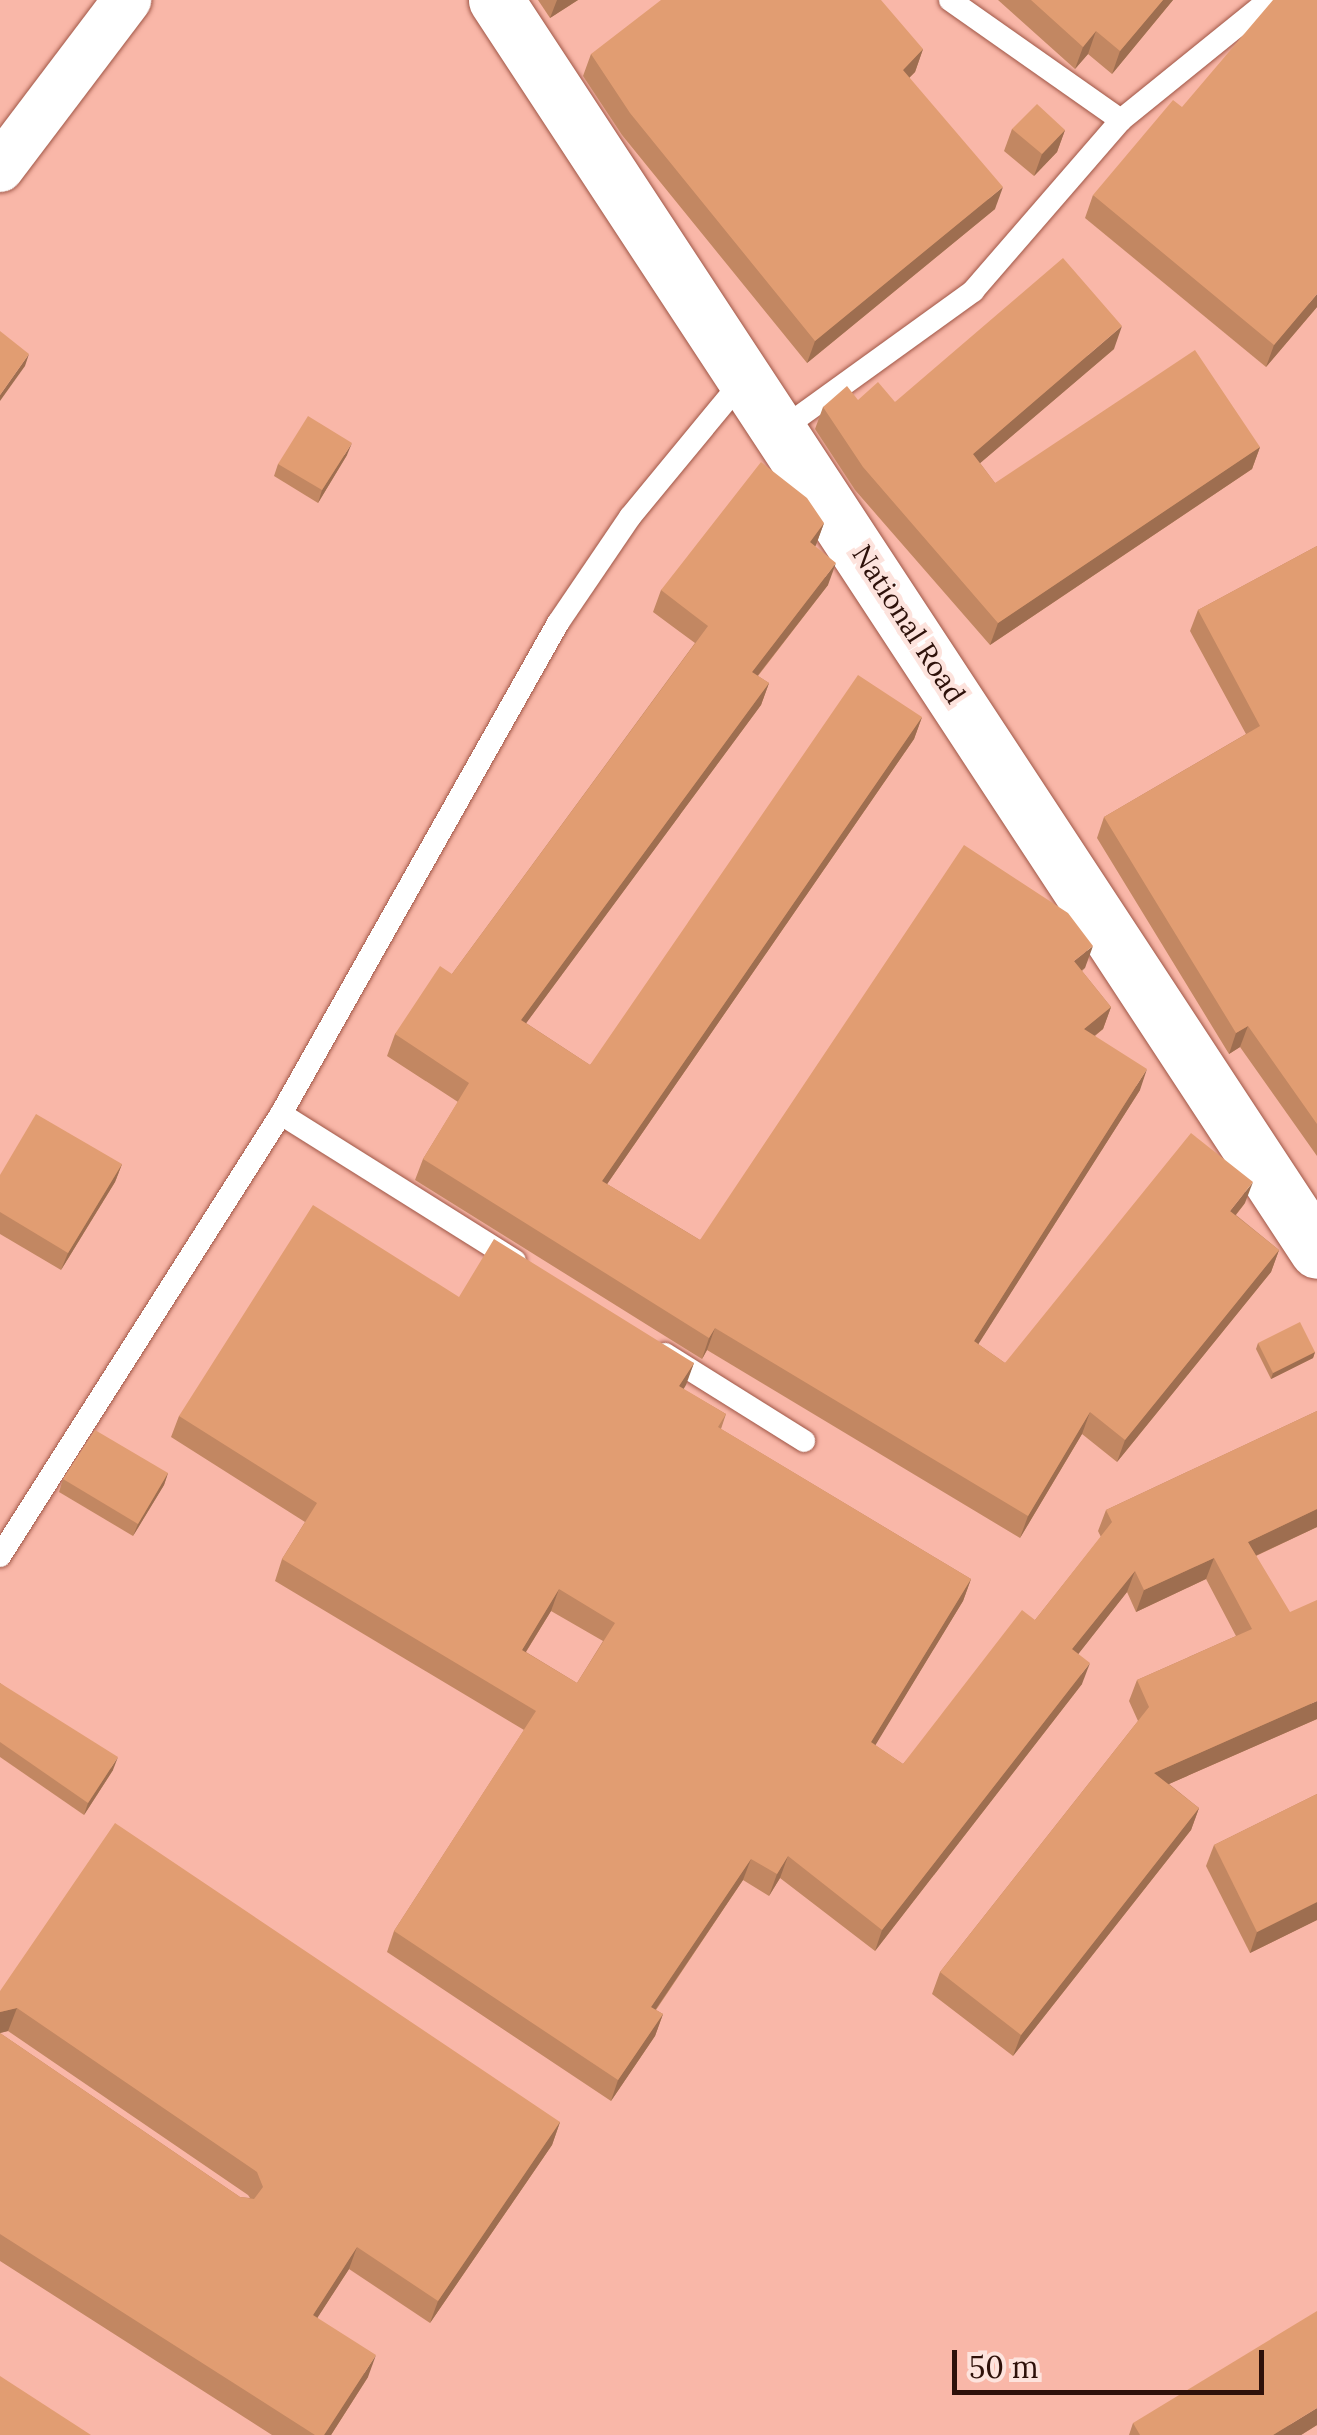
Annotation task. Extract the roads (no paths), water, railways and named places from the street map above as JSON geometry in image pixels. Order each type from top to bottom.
[{"type":"main road","name":"National Road","points":[[496,0],[782,429],[1317,1252]]},
{"type":"street","points":[[0,168],[127,0]]},
{"type":"lane","points":[[950,0],[1122,120]]},
{"type":"lane","points":[[782,429],[973,291],[1122,120],[1269,0]]},
{"type":"lane","points":[[0,1556],[281,1114],[558,622],[630,517],[745,377]]},
{"type":"lane","points":[[281,1114],[534,1272]]},
{"type":"lane","points":[[636,1336],[804,1441]]}]
